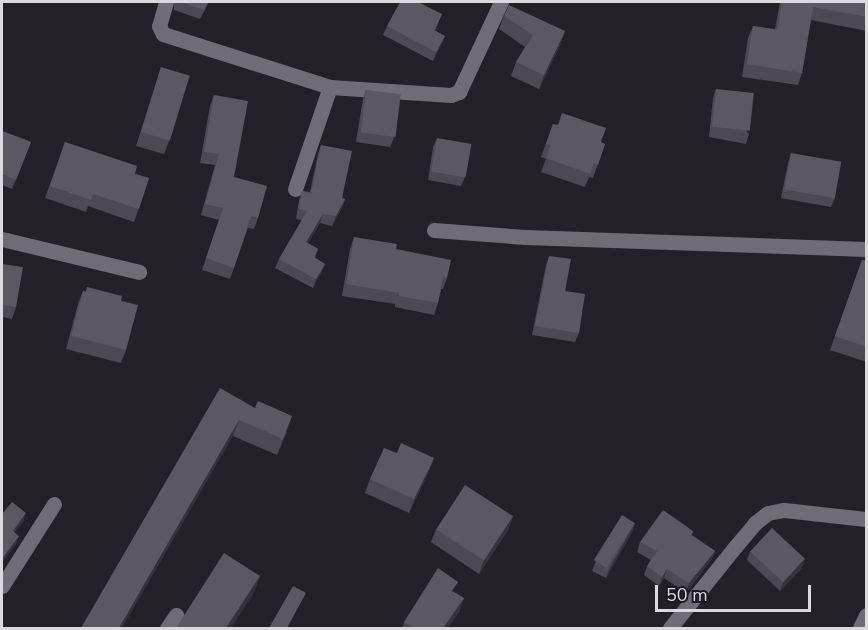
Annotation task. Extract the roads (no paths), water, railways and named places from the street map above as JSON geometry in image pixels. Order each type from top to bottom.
[{"type":"street","points":[[166,2],[159,26],[163,34],[330,87],[456,95],[501,2]]},
{"type":"street","points":[[295,189],[330,87]]},
{"type":"street","points":[[434,230],[525,237],[867,249]]},
{"type":"street","points":[[2,239],[139,272]]},
{"type":"street","points":[[2,586],[54,504]]},
{"type":"street","points":[[670,628],[755,522],[768,513],[784,510],[867,519]]},
{"type":"street","points":[[167,628],[176,615]]},
{"type":"street","points":[[860,628],[867,615]]}]
